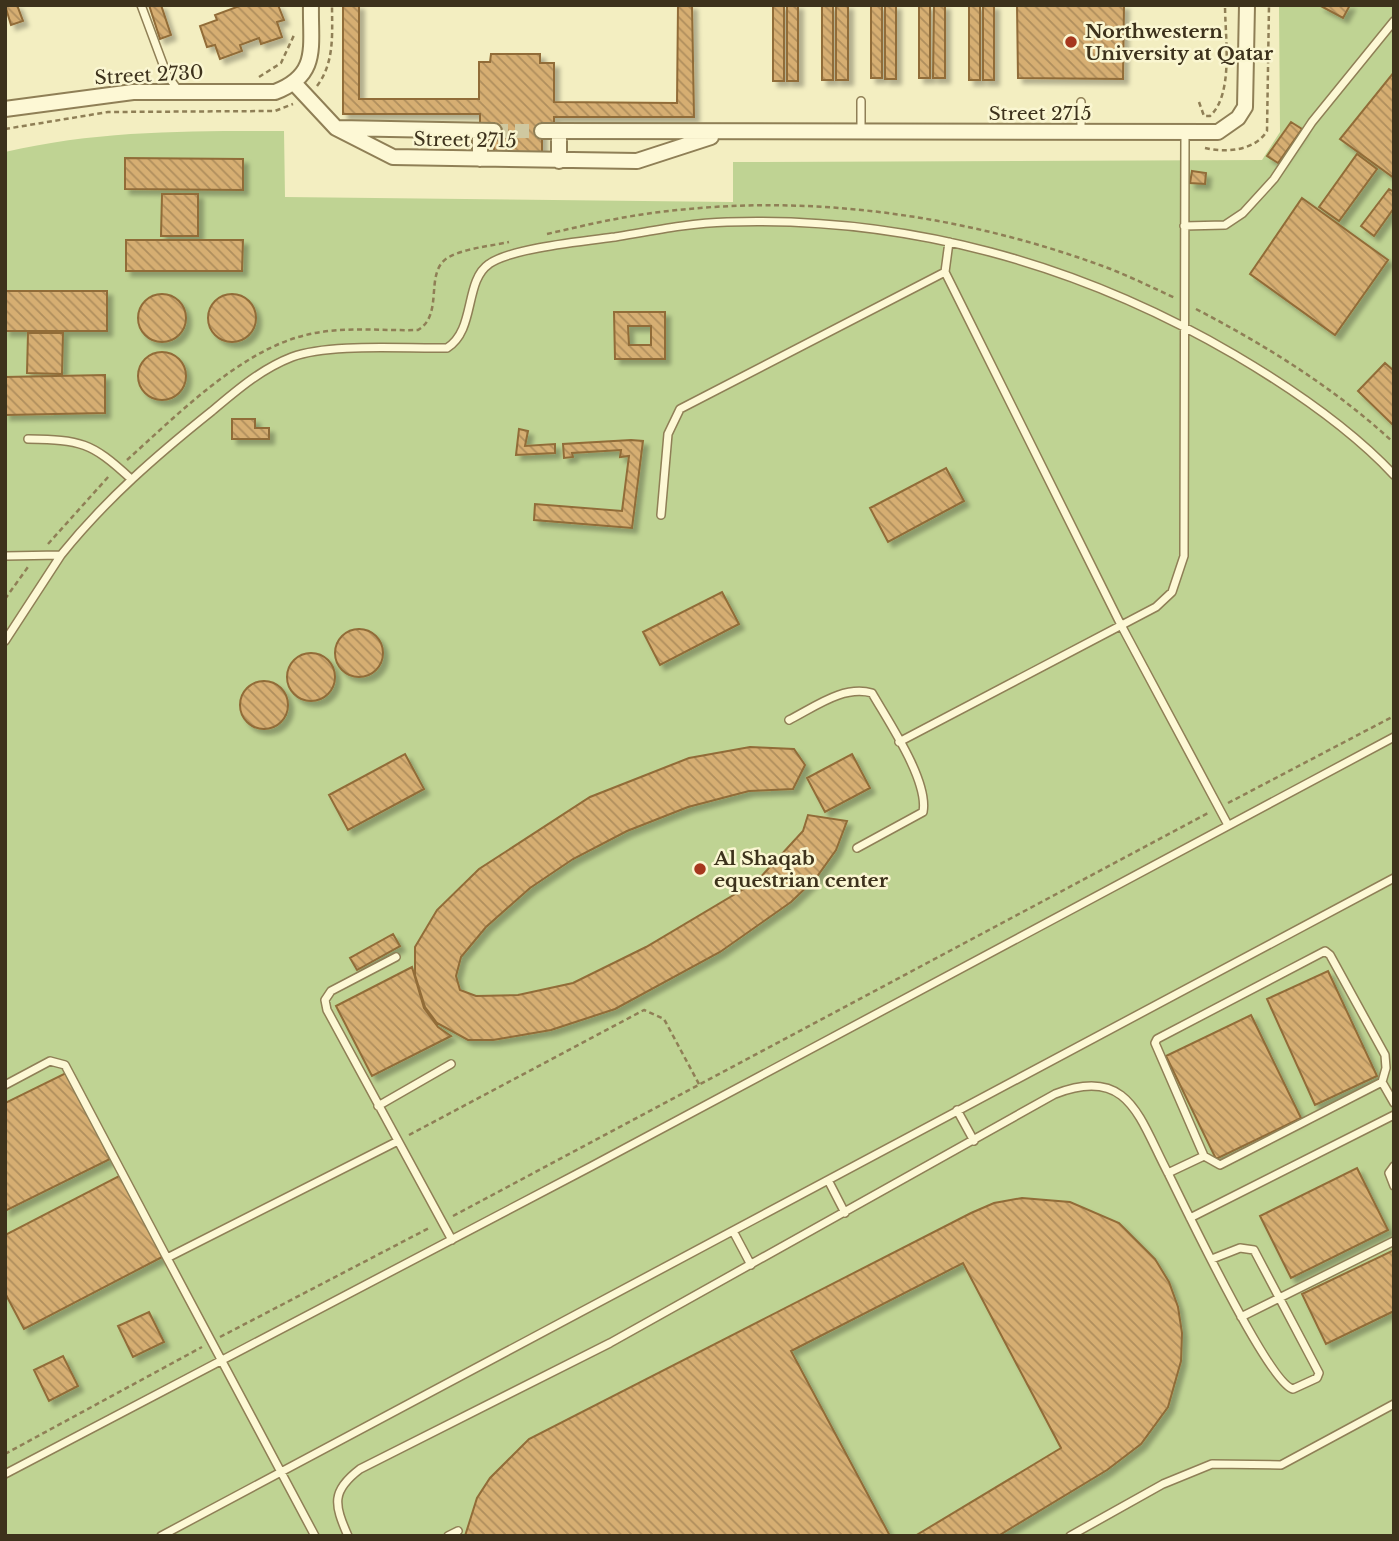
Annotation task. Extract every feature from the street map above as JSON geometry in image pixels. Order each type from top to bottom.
[{"type":"street","points":[[295,85],[304,74],[310,58],[311,5]]},
{"type":"street","name":"Street 2715","points":[[542,131],[1218,132],[1238,118],[1245,107],[1247,5]]},
{"type":"street","name":"Street 2730","points":[[5,109],[133,92],[275,92],[295,85]]},
{"type":"street","name":"Street 2715","points":[[295,85],[336,128],[393,157],[637,161],[722,133]]},
{"type":"street","name":"Street 2715","points":[[336,128],[487,131],[480,159]]},
{"type":"street","points":[[559,131],[559,160]]},
{"type":"lane","points":[[141,5],[167,75],[178,90]]},
{"type":"lane","points":[[1184,226],[1225,225],[1243,213],[1274,179],[1312,122],[1394,21]]},
{"type":"lane","points":[[861,102],[861,132]]},
{"type":"lane","points":[[1081,102],[1081,132]]},
{"type":"lane","points":[[900,742],[1156,607],[1172,592],[1184,556],[1185,133]]},
{"type":"lane","points":[[5,641],[61,555],[130,478],[260,372],[294,356],[322,351],[447,348],[460,337],[479,275],[489,264],[507,257],[596,240],[726,222],[891,229],[949,242],[1112,291],[1185,326],[1290,388],[1394,475]]},
{"type":"lane","points":[[949,242],[945,272],[1121,625],[1228,825]]},
{"type":"lane","points":[[661,516],[668,433],[680,409],[945,272]]},
{"type":"lane","points":[[28,439],[70,440],[86,444],[105,454],[130,478]]},
{"type":"lane","points":[[5,556],[61,555]]},
{"type":"lane","points":[[789,720],[844,692],[860,690],[873,693],[900,742],[925,800],[923,812],[858,848]]},
{"type":"lane","points":[[5,1474],[452,1240],[1394,737]]},
{"type":"lane","points":[[161,1536],[1394,878]]},
{"type":"lane","points":[[1382,1082],[1220,1165],[1204,1156],[1155,1048],[1157,1039],[1320,951],[1330,955],[1385,1055],[1386,1068],[1382,1082],[1394,1103]]},
{"type":"lane","points":[[396,957],[331,991],[325,1000],[327,1010],[452,1240]]},
{"type":"lane","points":[[5,1085],[50,1061],[65,1065],[283,1471],[315,1536]]},
{"type":"lane","points":[[378,1106],[452,1064]]},
{"type":"lane","points":[[348,1536],[339,1517],[337,1497],[342,1482],[360,1469],[610,1343],[1055,1094],[1077,1085],[1097,1084],[1116,1089],[1131,1102],[1241,1317],[1287,1388],[1293,1389],[1317,1378],[1319,1373],[1254,1250],[1240,1248],[1212,1259]]},
{"type":"lane","points":[[957,1110],[974,1141]]},
{"type":"lane","points":[[1190,1219],[1394,1115]]},
{"type":"lane","points":[[167,1258],[398,1141]]},
{"type":"lane","points":[[1168,1173],[1204,1156]]},
{"type":"lane","points":[[1394,1166],[1389,1173],[1394,1186]]},
{"type":"lane","points":[[828,1180],[845,1213]]},
{"type":"lane","points":[[733,1231],[751,1265]]},
{"type":"lane","points":[[1241,1317],[1394,1241]]},
{"type":"lane","points":[[1070,1536],[1163,1484],[1212,1464],[1281,1465],[1394,1404]]},
{"type":"lane","points":[[448,1536],[458,1531]]},
{"type":"path","points":[[1199,102],[1204,116],[1210,116],[1219,108],[1224,93],[1225,5]]},
{"type":"path","points":[[545,234],[680,209],[808,205],[947,222],[1032,242],[1099,264],[1185,303],[1282,358],[1358,410],[1394,443]]},
{"type":"path","points":[[5,599],[37,555],[118,468],[217,383],[277,344],[327,331],[418,330],[428,324],[433,310],[437,272],[448,257],[519,239]]},
{"type":"path","points":[[5,1454],[211,1341],[700,1086],[1394,716]]},
{"type":"path","points":[[398,1141],[644,1010],[664,1019],[700,1086]]},
{"type":"green space","name":"Al Shaqab equestrian center","points":[[1279,5],[1394,5],[1394,1536],[5,1536],[5,152],[75,139],[110,136],[284,131],[285,197],[733,202],[733,162],[1262,160],[1280,132]]},
{"type":"building","points":[[5,5],[17,5],[23,21],[11,25]]},
{"type":"building","points":[[149,5],[161,5],[171,35],[160,39]]},
{"type":"building","points":[[242,5],[278,5],[284,20],[277,22],[282,37],[261,44],[259,38],[240,45],[242,51],[220,59],[215,45],[207,47],[200,26],[217,20],[215,15]]},
{"type":"building","points":[[343,5],[359,5],[359,99],[479,99],[479,62],[490,62],[491,54],[540,54],[540,63],[554,63],[554,102],[677,103],[678,5],[692,5],[694,117],[554,117],[554,123],[542,123],[542,157],[494,156],[494,123],[480,123],[480,114],[343,114]]},
{"type":"building","points":[[773,5],[784,5],[784,81],[773,81]]},
{"type":"building","points":[[787,5],[798,5],[798,81],[787,81]]},
{"type":"building","points":[[822,5],[833,5],[833,80],[822,80]]},
{"type":"building","points":[[836,5],[848,5],[848,80],[836,80]]},
{"type":"building","points":[[871,5],[882,5],[882,78],[871,78]]},
{"type":"building","points":[[885,5],[896,5],[896,79],[885,79]]},
{"type":"building","points":[[919,5],[930,5],[930,78],[919,78]]},
{"type":"building","points":[[934,5],[945,5],[945,78],[933,78]]},
{"type":"building","points":[[969,5],[980,5],[980,80],[969,80]]},
{"type":"building","points":[[983,5],[994,5],[994,80],[983,80]]},
{"type":"building","name":"Northwestern University at Qatar","points":[[1017,5],[1124,5],[1123,79],[1018,78]]},
{"type":"building","points":[[1319,5],[1350,5],[1343,18]]},
{"type":"building","points":[[1394,72],[1394,178],[1340,139]]},
{"type":"building","points":[[1291,122],[1302,129],[1278,163],[1267,156]]},
{"type":"building","points":[[1357,154],[1377,169],[1339,221],[1319,207]]},
{"type":"building","points":[[125,158],[243,159],[243,190],[125,189]]},
{"type":"building","points":[[1192,171],[1206,173],[1205,184],[1190,183]]},
{"type":"building","points":[[1389,189],[1394,192],[1394,208],[1374,236],[1361,226]]},
{"type":"building","points":[[162,194],[198,194],[198,236],[161,236]]},
{"type":"building","points":[[1302,198],[1388,260],[1335,335],[1250,274]]},
{"type":"building","points":[[126,240],[243,240],[242,271],[126,271]]},
{"type":"building","points":[[5,291],[107,291],[107,331],[5,331]]},
{"type":"building","points":[[162,294],[171,295],[179,301],[185,309],[185,327],[179,335],[171,341],[162,342],[153,341],[145,335],[139,327],[138,318],[139,309],[145,301],[153,295]]},
{"type":"building","points":[[232,294],[241,295],[249,301],[255,309],[255,327],[249,335],[241,341],[232,342],[223,341],[215,335],[209,327],[208,318],[209,309],[215,301],[223,295]]},
{"type":"building","points":[[614,312],[665,312],[665,359],[615,359]],"holes":[[[628,326],[651,326],[651,345],[629,345]]]},
{"type":"building","points":[[28,333],[63,333],[62,374],[27,373]]},
{"type":"building","points":[[162,352],[171,353],[179,359],[185,367],[185,385],[179,393],[171,399],[162,400],[153,399],[145,393],[139,385],[138,376],[139,367],[145,359],[153,353]]},
{"type":"building","points":[[1385,363],[1394,371],[1394,426],[1358,391]]},
{"type":"building","points":[[105,375],[105,413],[5,415],[5,377]]},
{"type":"building","points":[[232,419],[255,419],[255,428],[269,428],[269,439],[232,439]]},
{"type":"building","points":[[519,429],[528,431],[525,446],[555,444],[555,453],[516,455]]},
{"type":"building","points":[[643,441],[632,528],[534,520],[535,504],[622,511],[629,456],[620,457],[621,450],[572,453],[573,457],[564,458],[563,444]]},
{"type":"building","points":[[946,468],[964,501],[888,542],[870,508]]},
{"type":"building","points":[[722,592],[739,624],[660,665],[643,632]]},
{"type":"building","points":[[359,629],[368,630],[376,636],[382,644],[382,662],[376,670],[368,676],[359,677],[350,676],[342,670],[336,662],[335,653],[336,644],[342,636],[350,630]]},
{"type":"building","points":[[311,653],[320,654],[328,660],[334,668],[334,686],[328,694],[320,700],[311,701],[302,700],[294,694],[288,686],[287,677],[288,668],[294,660],[302,654]]},
{"type":"building","points":[[264,681],[273,682],[281,688],[287,696],[287,714],[281,722],[273,728],[264,729],[255,728],[247,722],[241,714],[240,705],[241,696],[247,688],[255,682]]},
{"type":"building","points":[[750,747],[794,749],[805,765],[793,789],[749,791],[688,807],[627,831],[573,859],[530,888],[486,927],[461,957],[456,976],[460,990],[476,996],[518,995],[573,983],[646,947],[757,881],[803,831],[808,815],[847,821],[836,850],[816,878],[791,902],[720,952],[615,1009],[551,1030],[493,1040],[468,1040],[437,1023],[425,1007],[415,975],[415,947],[437,910],[479,869],[590,797],[689,758]]},
{"type":"building","points":[[405,754],[424,789],[348,830],[329,795]]},
{"type":"building","points":[[852,754],[870,788],[825,812],[807,778]]},
{"type":"building","points":[[393,934],[400,946],[357,970],[350,958]]},
{"type":"building","points":[[412,967],[424,1008],[438,1027],[451,1036],[372,1076],[336,1006]]},
{"type":"building","points":[[1328,971],[1377,1076],[1315,1105],[1267,999]]},
{"type":"building","points":[[1251,1015],[1301,1118],[1216,1159],[1166,1056]]},
{"type":"building","points":[[68,1072],[110,1159],[5,1211],[5,1103]]},
{"type":"building","points":[[1357,1168],[1388,1230],[1291,1278],[1260,1216]]},
{"type":"building","points":[[121,1175],[164,1256],[24,1329],[5,1293],[5,1235]]},
{"type":"building","points":[[1022,1198],[1070,1202],[1119,1223],[1155,1259],[1169,1282],[1178,1307],[1182,1333],[1181,1361],[1168,1407],[1141,1444],[1107,1470],[998,1536],[915,1536],[1061,1448],[963,1263],[791,1351],[890,1536],[465,1536],[477,1498],[490,1478],[529,1439],[971,1213],[994,1203]]},
{"type":"building","points":[[1394,1250],[1394,1311],[1326,1344],[1302,1294]]},
{"type":"building","points":[[149,1312],[164,1342],[133,1357],[118,1326]]},
{"type":"building","points":[[63,1356],[78,1386],[49,1401],[34,1370]]},
{"type":"tunnel","points":[[494,131],[542,131]]},
{"type":"place","name":"Northwestern University at Qatar","points":[[1071,42]]},
{"type":"place","name":"Al Shaqab equestrian center","points":[[700,869]]}]
